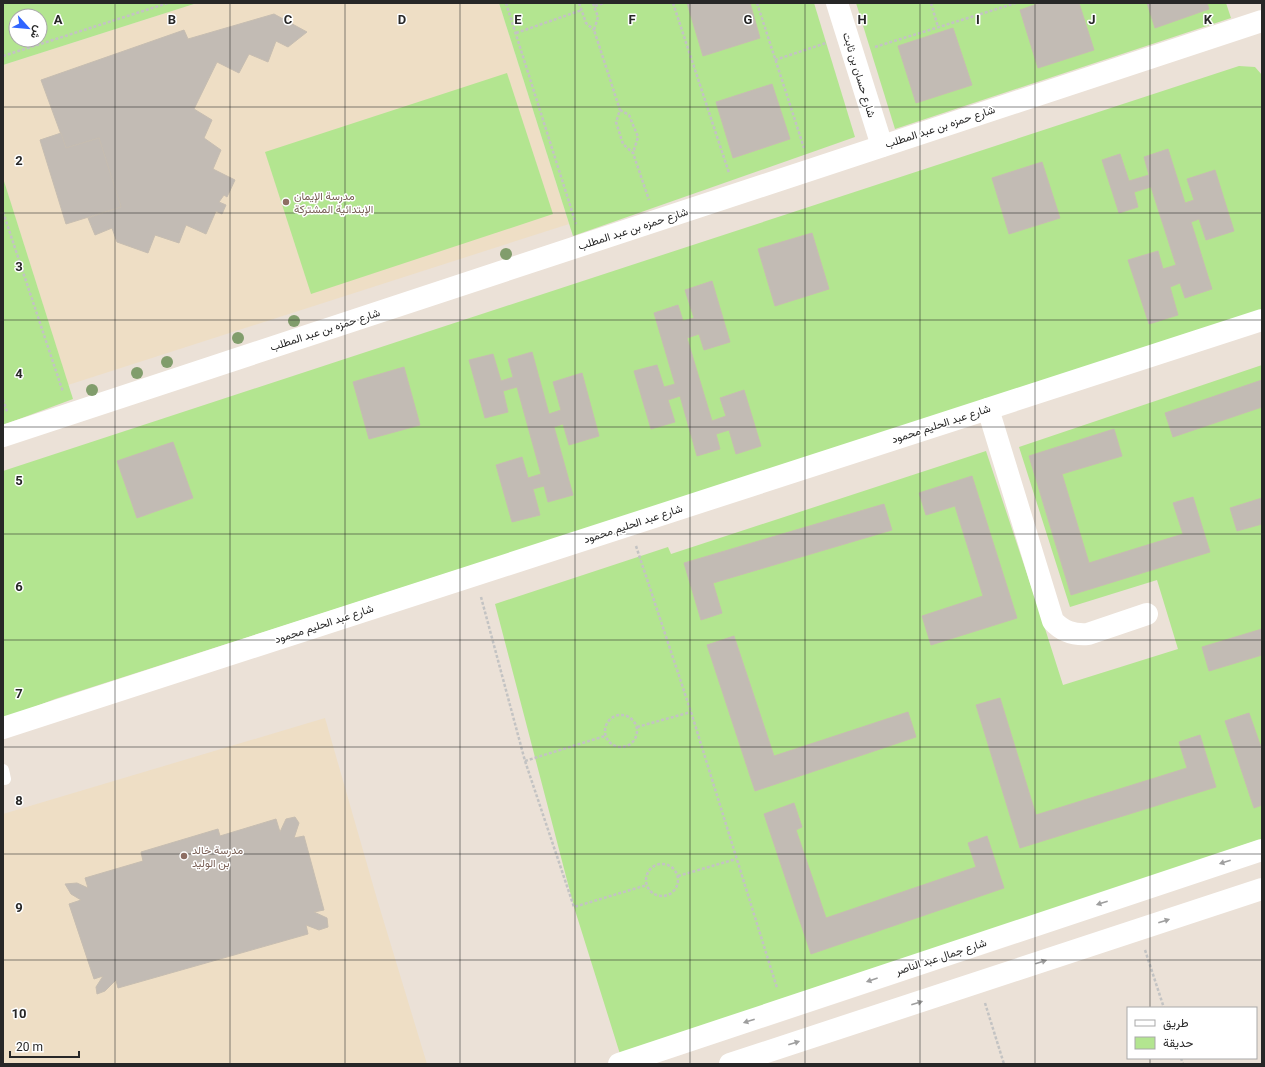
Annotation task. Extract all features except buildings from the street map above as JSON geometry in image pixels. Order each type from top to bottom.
[{"type":"street","name":"شارع حسان بن ثابت","points":[[837,3],[882,146]]},
{"type":"street","name":"شارع حمزه بن عبد المطلب","points":[[3,436],[1262,21]]},
{"type":"street","name":"شارع عبد الحليم محمود","points":[[3,728],[1262,320]]},
{"type":"street","points":[[988,408],[1053,621],[1058,627],[1072,634],[1084,634],[1147,614]]},
{"type":"street","name":"شارع جمال عبد الناصر","points":[[619,1064],[649,1059],[783,1009],[1262,850]]},
{"type":"street","points":[[730,1064],[1262,889]]},
{"type":"path","points":[[3,56],[168,3]]},
{"type":"path","points":[[506,3],[583,245]]},
{"type":"path","points":[[579,3],[586,23],[594,30],[620,110],[616,122],[624,144],[634,153],[656,221]]},
{"type":"path","points":[[594,30],[598,17],[594,5],[604,3]]},
{"type":"path","points":[[673,3],[736,195]]},
{"type":"path","points":[[757,3],[811,170]]},
{"type":"path","points":[[931,3],[938,27]]},
{"type":"path","points":[[775,60],[938,27],[1016,3]]},
{"type":"path","points":[[516,33],[582,10]]},
{"type":"path","points":[[620,110],[629,115],[638,137],[634,153]]},
{"type":"path","points":[[3,212],[70,414]]},
{"type":"path","points":[[629,525],[692,712],[783,1009]]},
{"type":"path","points":[[475,575],[525,761],[574,907],[647,885]]},
{"type":"path","points":[[637,727],[692,712]]},
{"type":"path","points":[[617,716],[627,716],[635,723],[637,727],[637,737],[634,741],[623,748],[614,746],[605,736],[608,721],[617,716]]},
{"type":"path","points":[[525,761],[605,736]]},
{"type":"path","points":[[678,876],[736,859]]},
{"type":"path","points":[[665,863],[670,865],[674,868],[678,876],[679,881],[675,891],[667,896],[652,893],[647,885],[646,880],[648,871],[655,865],[665,863]]},
{"type":"path","points":[[979,982],[1004,1064]]},
{"type":"shaded area","name":"مدرسة الإيمان الإبتدائية المشتركة","points":[[197,3],[499,3],[569,224],[68,385],[3,179],[3,65]]},
{"type":"shaded area","name":"مدرسة خالد بن الوليد","points":[[325,718],[377,899],[427,1064],[3,1064],[3,814]]},
{"type":"green space","points":[[3,3],[197,3],[3,65]]},
{"type":"green space","points":[[499,3],[814,3],[855,137],[573,236]]},
{"type":"green space","points":[[856,3],[1226,3],[1231,18],[895,129]]},
{"type":"green space","points":[[1239,66],[1255,67],[1262,75],[1262,312],[55,699],[3,719],[3,471]]},
{"type":"green space","points":[[507,73],[553,214],[311,294],[265,152]]},
{"type":"green space","points":[[3,178],[73,399],[3,425]]},
{"type":"green space","points":[[1262,365],[1262,839],[620,1054],[574,907],[495,604],[668,547],[671,554],[986,451],[1063,685],[1178,649],[1157,580],[1070,607],[1019,447]]},
{"type":"place","name":"مدرسة الإيمان الإبتدائية المشتركة","points":[[286,202]]},
{"type":"place","name":"مدرسة خالد بن الوليد","points":[[184,856]]}]
